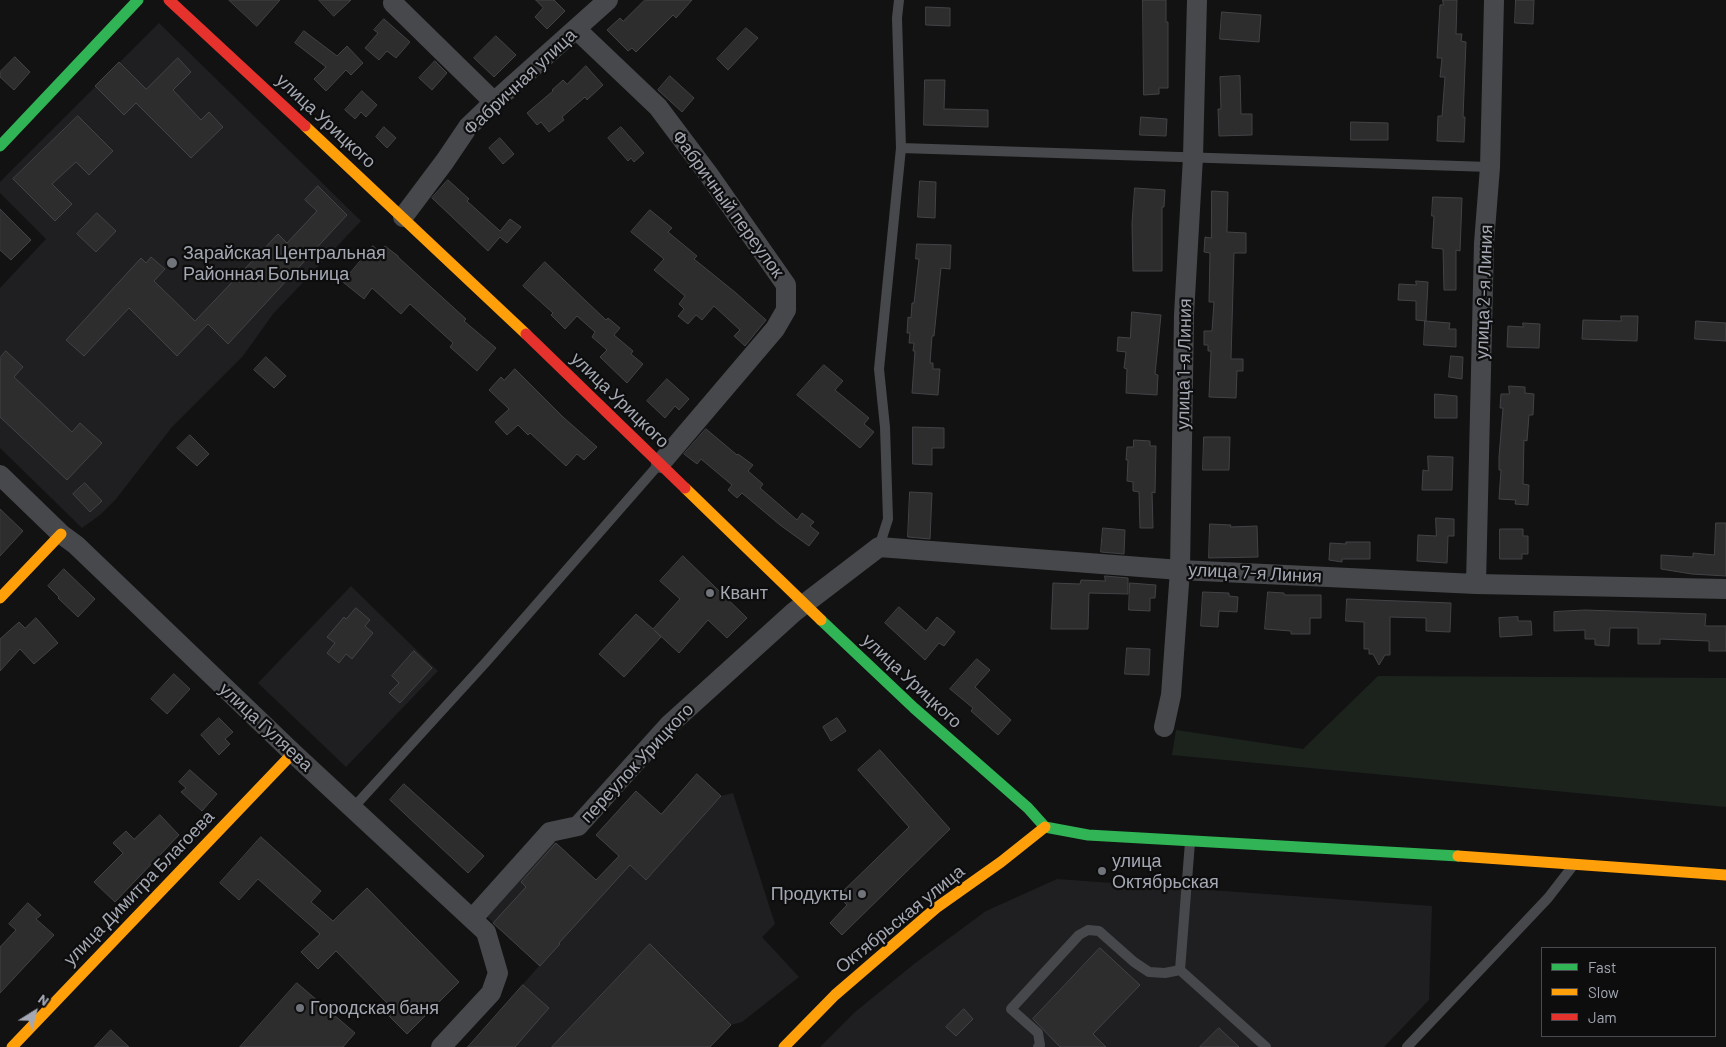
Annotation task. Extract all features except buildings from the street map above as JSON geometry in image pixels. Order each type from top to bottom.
[{"type":"main road","points":[[0,146],[138,0]]},
{"type":"main road","name":"улица Урицкого","points":[[169,0],[403,217],[661,462],[805,605],[914,708],[1028,808],[1046,827]]},
{"type":"main road","points":[[0,598],[61,534]]},
{"type":"main road","name":"улица Димитра Благоева","points":[[12,1047],[293,753]]},
{"type":"main road","points":[[1046,827],[1088,835],[1375,850],[1726,875]]},
{"type":"main road","name":"Октябрьская улица","points":[[784,1047],[835,995],[936,908],[1001,862],[1046,827]]},
{"type":"street","points":[[394,0],[393,4],[494,102]]},
{"type":"street","name":"Фабричная улица","points":[[403,217],[468,127],[608,0]]},
{"type":"street","name":"улица 1-я Линия","points":[[1164,727],[1171,695],[1177,637],[1180,570],[1184,315],[1193,157],[1197,0]]},
{"type":"street","name":"улица 2-я Линия","points":[[1476,584],[1484,243],[1490,167],[1494,0]]},
{"type":"street","name":"Фабричный переулок","points":[[576,29],[658,107],[786,285],[786,310],[776,329],[661,462]]},
{"type":"street","name":"улица Гуляева","points":[[0,476],[61,534],[76,545],[293,753],[486,932],[498,974],[491,993],[441,1047]]},
{"type":"street","points":[[805,605],[879,547]]},
{"type":"street","name":"улица 7-я Линия","points":[[879,547],[1180,570],[1476,584],[1726,589]]},
{"type":"street","name":"переулок Урицкого","points":[[472,919],[550,832],[578,826],[669,725],[794,612],[805,605]]},
{"type":"lane","points":[[879,547],[888,519],[885,427],[879,369],[901,148],[897,18],[899,0]]},
{"type":"lane","points":[[901,148],[1490,167]]},
{"type":"lane","points":[[353,808],[487,661],[661,462]]},
{"type":"lane","points":[[1180,970],[1190,840]]},
{"type":"lane","points":[[1407,1047],[1548,898],[1574,864]]},
{"type":"lane","points":[[1038,1047],[1040,1045],[1038,1033],[1011,1010],[1079,935],[1088,930],[1098,931],[1134,962],[1149,972],[1165,973],[1180,970]]},
{"type":"lane","points":[[1180,970],[1266,1047]]},
{"type":"shaded area","name":"Зарайская Центральная Районная Больница","points":[[159,23],[361,221],[273,314],[243,356],[172,427],[116,499],[100,515],[82,528],[0,448],[0,288],[46,239],[0,193],[0,182]]},
{"type":"shaded area","points":[[351,586],[438,671],[346,767],[258,683]]},
{"type":"shaded area","points":[[1378,676],[1726,678],[1726,807],[1172,755],[1176,730],[1303,749]]},
{"type":"shaded area","points":[[733,793],[775,924],[762,937],[799,977],[742,1022],[731,1025],[710,1047],[468,1047],[539,966],[484,914],[552,840],[596,880],[622,858],[646,880],[721,796]]},
{"type":"shaded area","points":[[1057,879],[1432,906],[1429,1000],[1384,1047],[820,1047],[855,1012],[914,964],[986,911]]},
{"type":"traffic: fast","points":[[0,146],[138,0]]},
{"type":"traffic: fast","points":[[821,620],[914,708],[1028,808],[1045,827]]},
{"type":"traffic: fast","points":[[1045,827],[1088,835],[1458,856]]},
{"type":"traffic: slow","points":[[305,126],[526,334]]},
{"type":"traffic: slow","points":[[685,488],[821,620]]},
{"type":"traffic: slow","points":[[0,598],[61,534]]},
{"type":"traffic: slow","points":[[12,1047],[293,753]]},
{"type":"traffic: slow","points":[[784,1047],[835,995],[936,908],[1001,862],[1045,827]]},
{"type":"traffic: slow","points":[[1458,856],[1726,875]]},
{"type":"traffic: jam","points":[[169,0],[305,126]]},
{"type":"traffic: jam","points":[[526,334],[685,488]]},
{"type":"place","name":"Зарайская Центральная Районная Больница","points":[[172,263]]},
{"type":"place","name":"Квант","points":[[710,593]]},
{"type":"place","name":"улица Октябрьская","points":[[1102,871]]},
{"type":"place","name":"Продукты","points":[[862,894]]},
{"type":"place","name":"Городская баня","points":[[300,1008]]}]
